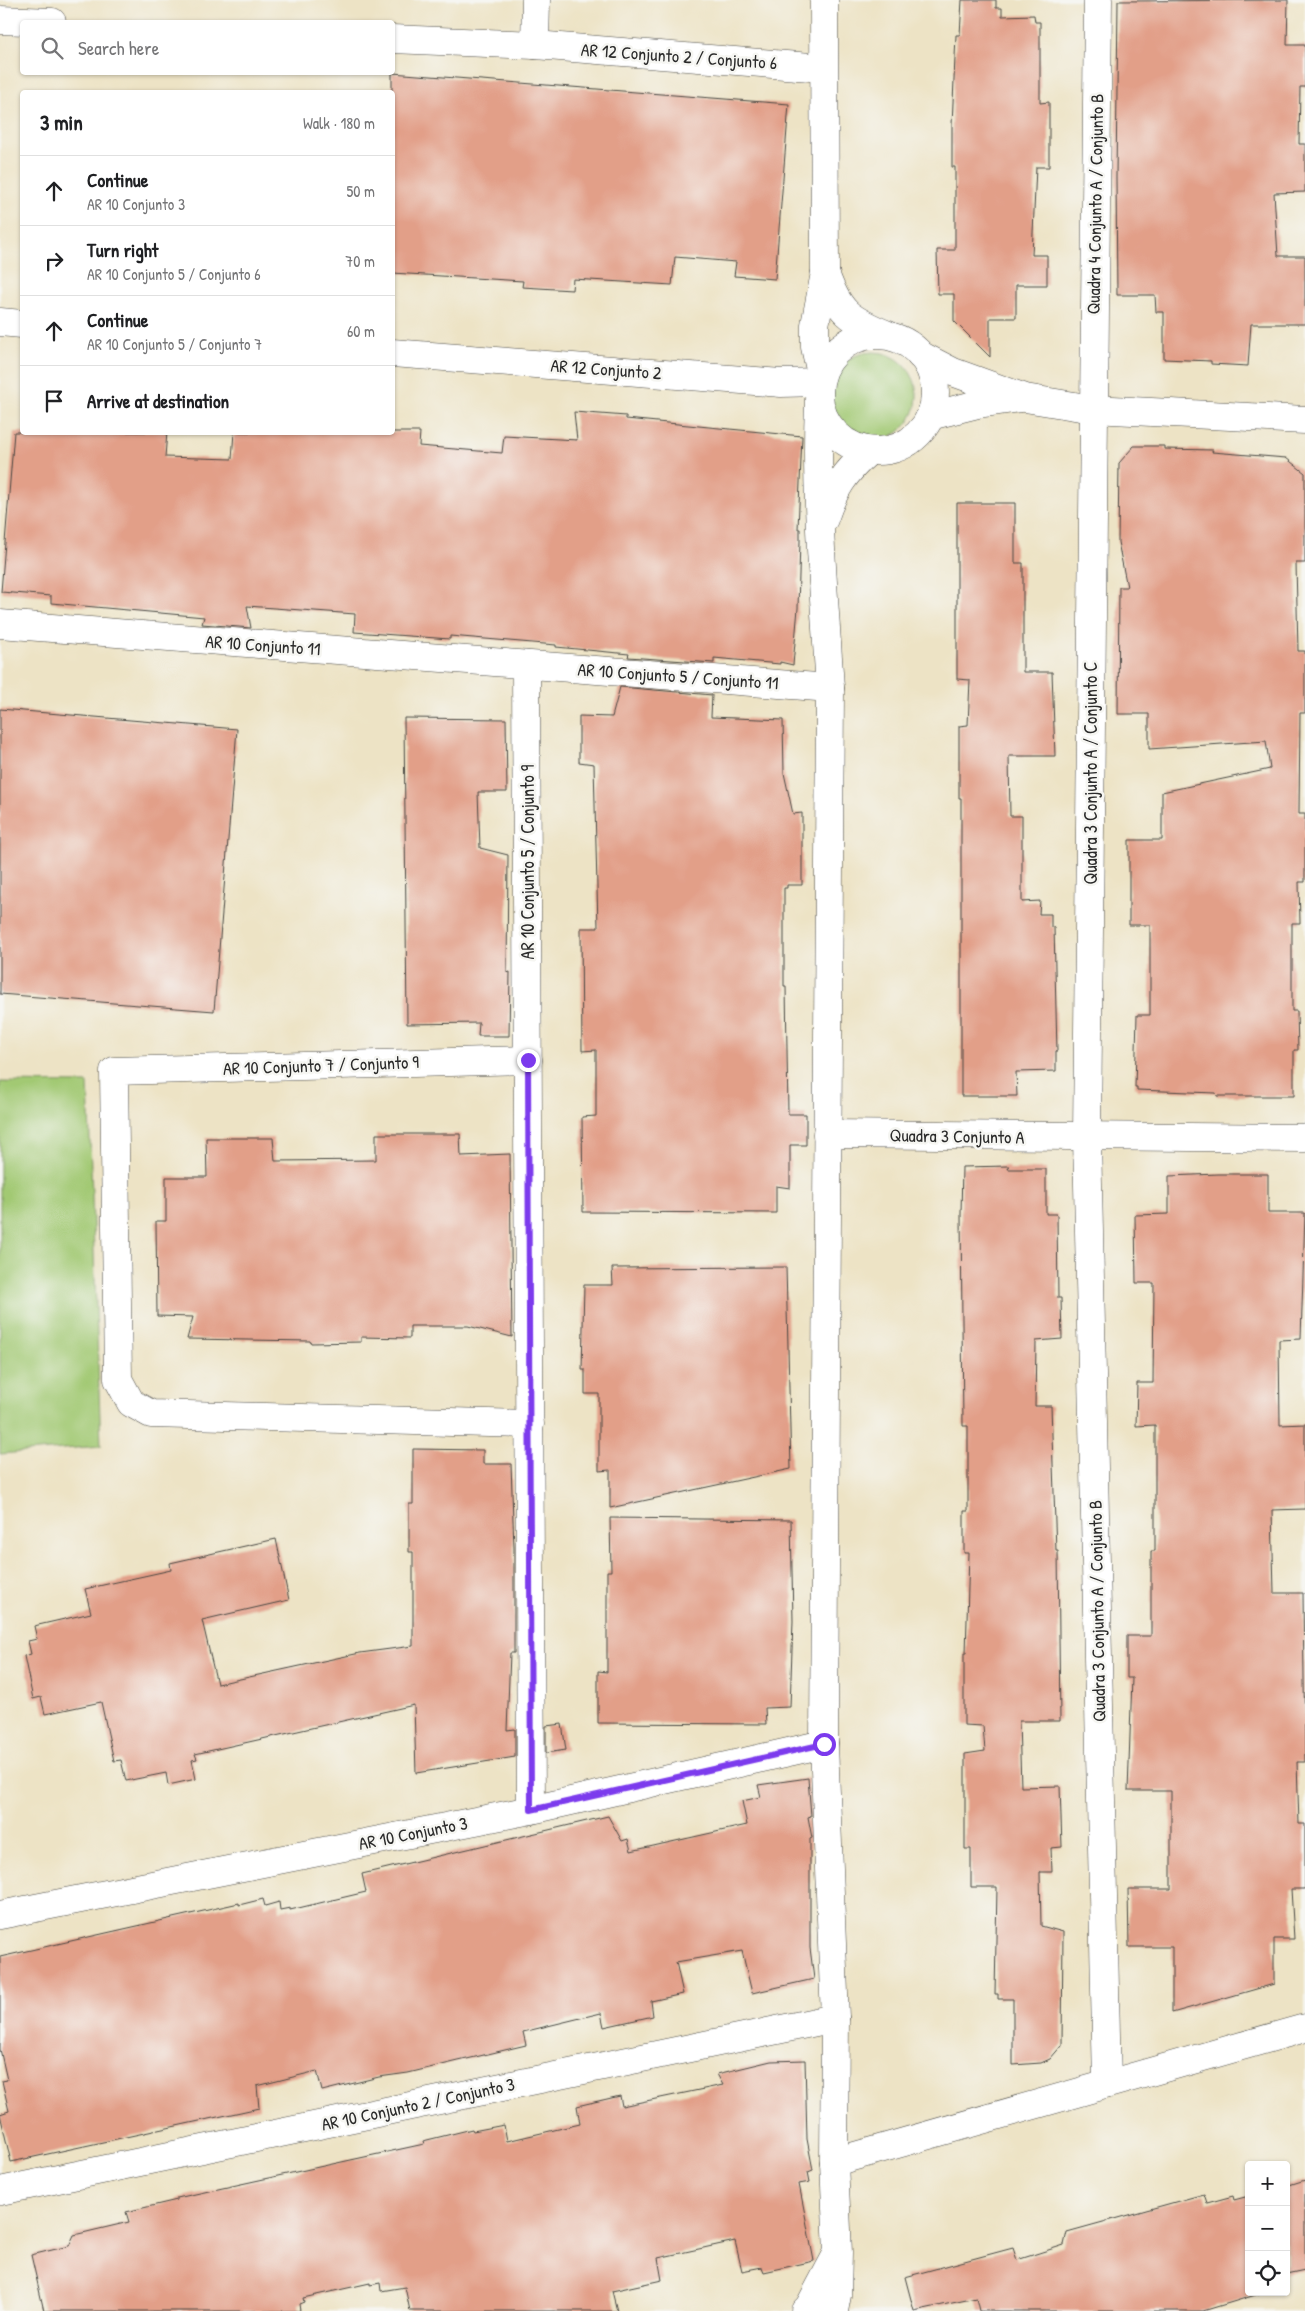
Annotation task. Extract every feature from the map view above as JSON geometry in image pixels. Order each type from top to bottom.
[{"type":"street","points":[[535,45],[536,0]]},
{"type":"street","points":[[824,0],[825,273],[815,324],[824,418],[835,434],[851,445],[869,451],[888,450],[906,444],[920,432],[930,416],[935,400],[934,384],[929,368],[920,355],[908,344],[858,322],[843,310],[833,296],[825,273]]},
{"type":"street","name":"Quadra 4 Conjunto A / Conjunto B","points":[[1093,409],[1098,0]]},
{"type":"street","points":[[0,20],[20,21]]},
{"type":"street","name":"AR 12 Conjunto 2 / Conjunto 6","points":[[395,38],[535,45],[823,68]]},
{"type":"street","points":[[0,322],[20,324]]},
{"type":"street","points":[[834,2311],[837,2295],[838,2253],[834,2162],[835,2018],[824,1744],[830,688],[820,532],[817,445],[820,386],[830,359],[842,346],[858,338],[877,335],[894,338]]},
{"type":"street","name":"AR 12 Conjunto 2","points":[[395,353],[820,386]]},
{"type":"street","points":[[920,355],[953,372],[1025,398],[1093,409],[1305,420]]},
{"type":"street","points":[[930,416],[978,404],[1025,398]]},
{"type":"street","name":"Quadra 3 Conjunto A / Conjunto C","points":[[1087,1137],[1093,409]]},
{"type":"street","points":[[820,532],[832,494],[849,470],[869,451]]},
{"type":"street","name":"AR 10 Conjunto 11","points":[[0,624],[526,665]]},
{"type":"street","name":"AR 10 Conjunto 5 / Conjunto 11","points":[[526,665],[830,688]]},
{"type":"street","name":"AR 10 Conjunto 5 / Conjunto 9","points":[[526,665],[531,1810]]},
{"type":"street","name":"AR 10 Conjunto 7 / Conjunto 9","points":[[528,1060],[114,1071],[118,1379],[132,1403],[151,1414],[530,1424]]},
{"type":"street","name":"Quadra 3 Conjunto A","points":[[827,1134],[1305,1138]]},
{"type":"street","name":"Quadra 3 Conjunto A / Conjunto B","points":[[1087,1137],[1107,2084]]},
{"type":"street","name":"AR 10 Conjunto 3","points":[[0,1916],[531,1810],[824,1744]]},
{"type":"street","name":"AR 10 Conjunto 2 / Conjunto 3","points":[[0,2191],[835,2018]]},
{"type":"street","points":[[834,2162],[1305,2028]]},
{"type":"street","points":[[805,2311],[838,2253]]},
{"type":"green space","points":[[873,352],[890,356],[904,365],[913,379],[917,396],[913,413],[904,427],[890,436],[873,440],[856,436],[842,427],[833,413],[829,396],[833,379],[842,365],[856,356]]},
{"type":"green space","points":[[0,1082],[88,1083],[101,1446],[0,1454]]},
{"type":"building","points":[[962,0],[996,0],[996,8],[1002,8],[1002,16],[1034,15],[1035,22],[1040,22],[1040,103],[1049,102],[1049,167],[1036,167],[1032,255],[1047,255],[1047,285],[1016,285],[1016,318],[990,318],[990,357],[954,321],[954,294],[938,294],[937,250],[955,250],[955,167],[952,167],[952,125],[956,35],[960,35]]},
{"type":"building","points":[[1288,0],[1287,45],[1305,45],[1305,87],[1300,87],[1299,144],[1305,144],[1305,192],[1274,193],[1278,256],[1305,256],[1305,324],[1251,324],[1248,366],[1211,364],[1211,361],[1164,359],[1164,312],[1156,312],[1155,295],[1117,295],[1118,1]]},
{"type":"building","points":[[395,73],[789,104],[775,279],[734,276],[736,262],[675,257],[672,285],[573,279],[572,290],[522,287],[523,281],[395,273],[395,90],[392,90],[392,75],[395,75]]},
{"type":"building","points":[[574,412],[626,416],[626,419],[802,436],[798,529],[800,529],[800,541],[798,608],[793,665],[780,662],[780,664],[714,658],[714,663],[628,657],[629,654],[556,647],[556,645],[450,636],[450,639],[354,632],[355,614],[247,606],[251,628],[202,624],[204,617],[51,603],[51,596],[1,592],[14,432],[20,432],[20,435],[167,435],[165,457],[232,459],[234,435],[395,435],[395,432],[420,432],[419,446],[502,453],[504,436],[577,440]]},
{"type":"building","points":[[1134,446],[1165,446],[1165,449],[1213,450],[1212,452],[1286,458],[1305,473],[1305,563],[1296,563],[1298,651],[1305,651],[1305,713],[1300,713],[1299,814],[1305,814],[1305,882],[1299,882],[1300,923],[1292,923],[1292,1011],[1297,1011],[1298,1050],[1294,1050],[1294,1096],[1217,1096],[1216,1093],[1137,1090],[1137,1087],[1135,1087],[1137,1015],[1150,1015],[1150,925],[1129,925],[1129,840],[1162,840],[1162,792],[1270,769],[1266,741],[1149,749],[1149,714],[1118,714],[1119,587],[1127,587],[1118,542],[1119,463]]},
{"type":"building","points":[[957,503],[1015,503],[1015,563],[1023,563],[1023,672],[1052,672],[1055,756],[1009,756],[1010,816],[1022,816],[1022,902],[1040,901],[1039,914],[1051,914],[1051,927],[1054,927],[1056,1071],[1016,1072],[1017,1096],[961,1096],[961,798],[959,798],[959,726],[968,725],[970,680],[957,679]]},
{"type":"building","points":[[620,687],[712,695],[711,717],[783,720],[784,773],[793,814],[802,813],[802,885],[787,885],[787,888],[784,888],[784,986],[786,986],[788,1114],[806,1114],[806,1145],[790,1145],[790,1188],[776,1186],[776,1213],[583,1212],[582,1117],[596,1116],[596,1050],[582,1051],[581,928],[598,928],[594,764],[579,762],[579,716],[612,717]]},
{"type":"building","points":[[0,709],[237,729],[214,1011],[0,994]]},
{"type":"building","points":[[404,718],[506,719],[507,792],[478,792],[480,848],[508,855],[507,973],[510,972],[509,1036],[478,1036],[479,1023],[407,1024]]},
{"type":"building","points":[[376,1134],[460,1134],[461,1156],[510,1154],[512,1337],[468,1326],[410,1326],[410,1338],[361,1337],[361,1342],[311,1343],[310,1341],[187,1339],[193,1317],[157,1316],[156,1221],[166,1221],[166,1177],[207,1177],[206,1138],[273,1138],[275,1161],[376,1160]]},
{"type":"building","points":[[1009,1166],[1008,1169],[1046,1169],[1046,1214],[1057,1214],[1058,1298],[1061,1298],[1062,1339],[1036,1341],[1035,1406],[1051,1406],[1056,1551],[1058,1551],[1060,1721],[1019,1721],[1021,1787],[1060,1786],[1062,1847],[1051,1848],[1052,1872],[1040,1872],[1041,1926],[1063,1932],[1062,2045],[1050,2059],[1041,2063],[1013,2065],[1013,1999],[998,1999],[998,1994],[995,1994],[997,1887],[971,1887],[971,1849],[965,1849],[965,1754],[985,1751],[983,1726],[964,1725],[964,1653],[966,1653],[969,1553],[964,1553],[964,1511],[968,1511],[968,1426],[963,1426],[961,1214],[962,1167]]},
{"type":"building","points":[[1268,1174],[1268,1213],[1305,1213],[1301,1339],[1279,1340],[1280,1425],[1305,1424],[1305,1509],[1272,1510],[1274,1593],[1303,1593],[1305,1762],[1297,1762],[1299,1824],[1305,1824],[1305,1889],[1291,1889],[1294,1939],[1274,1939],[1274,1984],[1172,2013],[1172,1947],[1129,1947],[1128,1889],[1171,1889],[1171,1791],[1128,1791],[1132,1678],[1127,1678],[1127,1636],[1151,1636],[1151,1551],[1155,1551],[1155,1425],[1136,1426],[1137,1383],[1153,1383],[1154,1283],[1136,1283],[1135,1215],[1169,1214],[1169,1176]]},
{"type":"building","points":[[786,1267],[791,1469],[610,1508],[610,1470],[599,1471],[599,1394],[585,1394],[585,1370],[582,1370],[584,1285],[613,1285],[612,1268]]},
{"type":"building","points":[[413,1449],[483,1450],[483,1464],[511,1464],[514,1548],[514,1653],[510,1653],[507,1730],[515,1729],[515,1757],[416,1773],[414,1705],[195,1754],[197,1759],[192,1760],[196,1779],[168,1785],[166,1773],[126,1781],[121,1760],[114,1761],[101,1702],[45,1714],[41,1697],[33,1699],[24,1656],[31,1654],[28,1641],[37,1639],[34,1626],[91,1613],[85,1589],[171,1570],[170,1563],[276,1539],[289,1600],[202,1620],[217,1684],[360,1653],[413,1646],[413,1552],[409,1552],[409,1504],[413,1504]]},
{"type":"building","points":[[610,1518],[791,1520],[793,1621],[790,1707],[765,1708],[766,1724],[598,1723],[598,1671],[607,1672],[607,1571],[611,1571]]},
{"type":"building","points":[[562,1724],[566,1750],[546,1753],[546,1726]]},
{"type":"building","points":[[808,1778],[811,1816],[808,1817],[812,1838],[810,1839],[810,1948],[814,1979],[752,1993],[742,1951],[676,1962],[683,1994],[651,2001],[653,2016],[604,2027],[601,2013],[523,2032],[526,2045],[322,2091],[317,2071],[257,2086],[259,2108],[11,2162],[0,2114],[9,2111],[2,2081],[7,2080],[0,2049],[0,1957],[263,1899],[265,1906],[279,1902],[280,1910],[290,1908],[290,1910],[366,1892],[362,1874],[608,1816],[622,1841],[628,1839],[631,1851],[747,1825],[742,1801],[761,1797],[758,1785]]},
{"type":"building","points":[[805,2060],[807,2139],[813,2170],[808,2172],[810,2182],[799,2184],[814,2261],[764,2272],[762,2267],[742,2271],[735,2241],[658,2258],[662,2280],[612,2291],[617,2311],[410,2311],[405,2287],[381,2291],[380,2283],[370,2285],[370,2283],[303,2298],[304,2302],[299,2304],[300,2311],[44,2311],[31,2255],[69,2246],[74,2235],[129,2222],[126,2212],[177,2200],[177,2198],[424,2144],[423,2141],[472,2129],[473,2131],[504,2125],[507,2141],[580,2124],[577,2106],[620,2096],[622,2106],[723,2085],[717,2074],[771,2061]]},
{"type":"building","points":[[1305,2180],[1305,2270],[1290,2273],[1290,2206],[1290,2185]]},
{"type":"building","points":[[1204,2194],[1207,2203],[1233,2196],[1234,2200],[1245,2197],[1245,2296],[1252,2296],[1203,2311],[979,2311],[976,2298],[914,2311],[905,2277],[1013,2248],[1017,2260],[1064,2245],[1067,2232]]},
{"type":"route","points":[[528,1060],[531,1810],[824,1744]]}]
